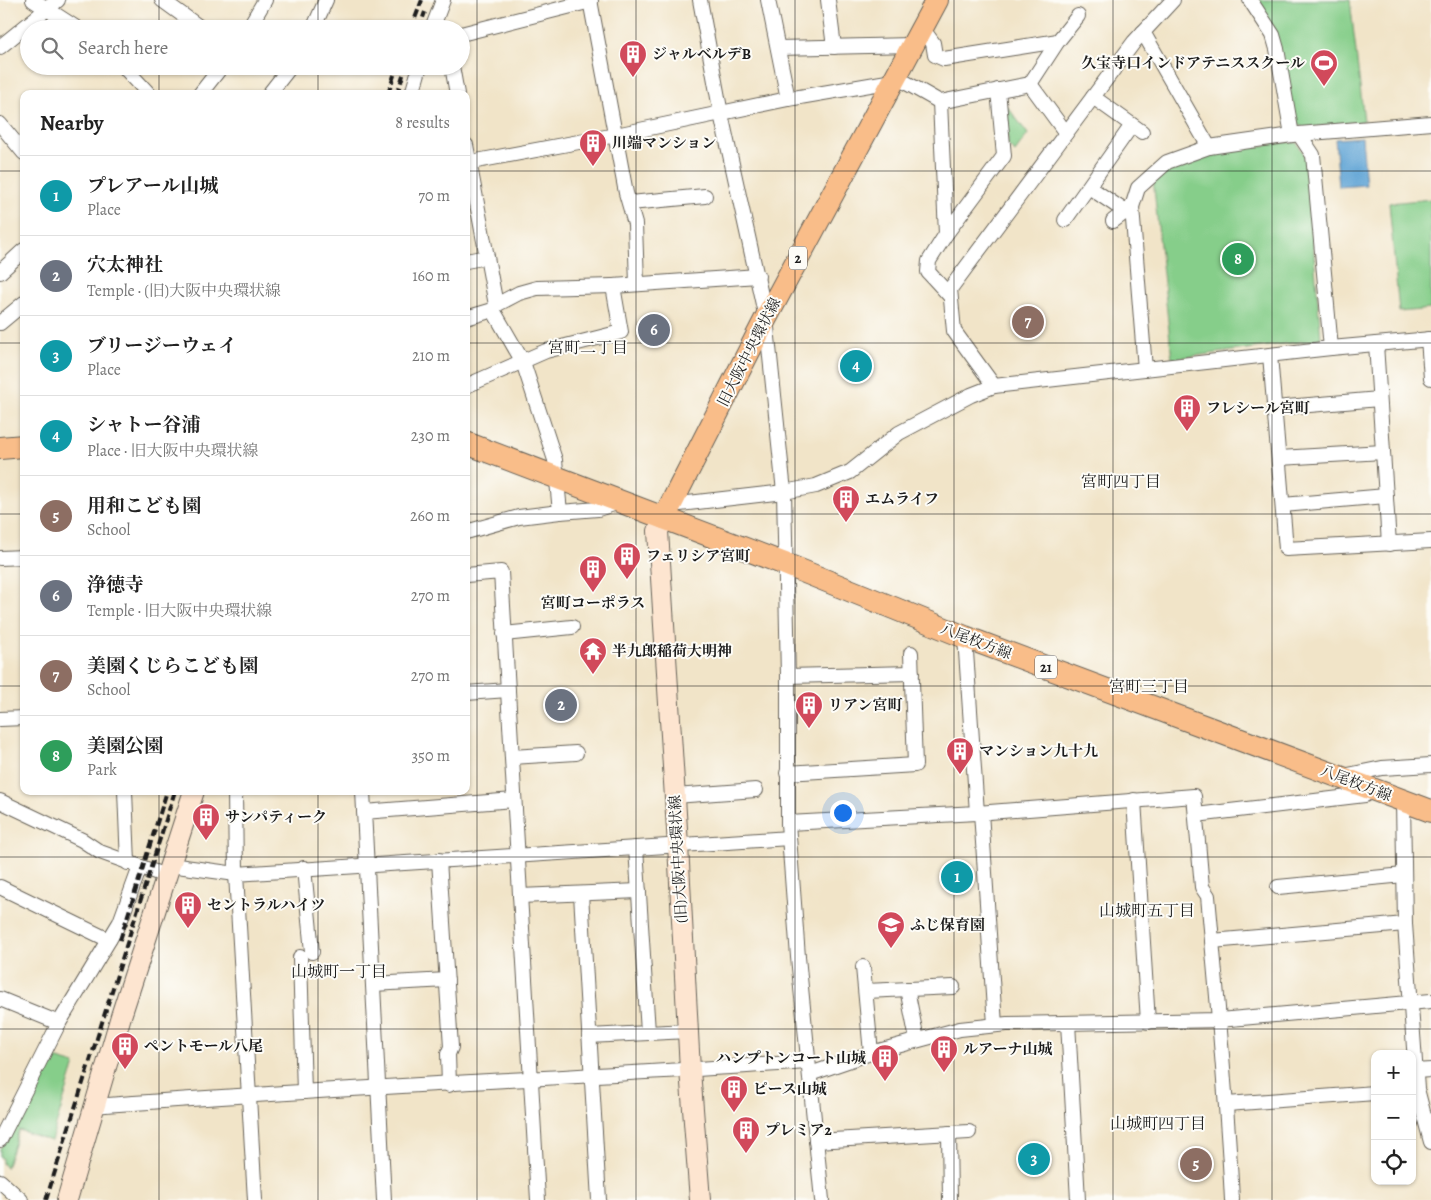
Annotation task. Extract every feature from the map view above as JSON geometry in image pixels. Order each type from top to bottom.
[{"type":"main road","name":"旧大阪中央環状線","points":[[667,512],[766,318],[937,0]]},
{"type":"main road","points":[[470,444],[622,502],[667,512]]},
{"type":"main road","points":[[0,448],[20,446]]},
{"type":"main road","name":"八尾枚方線","points":[[667,512],[785,564],[965,637],[1431,811]]},
{"type":"street","points":[[33,0],[63,20]]},
{"type":"street","points":[[34,20],[58,0]]},
{"type":"street","points":[[162,0],[190,20]]},
{"type":"street","points":[[253,20],[265,0]]},
{"type":"street","points":[[317,20],[326,0]]},
{"type":"street","points":[[435,20],[443,0]]},
{"type":"street","points":[[700,0],[721,114],[766,318],[784,492],[788,676],[788,823],[822,1200]]},
{"type":"street","points":[[768,0],[788,99]]},
{"type":"street","points":[[828,0],[834,47]]},
{"type":"street","points":[[994,386],[954,332],[950,289],[1143,32],[1173,0]]},
{"type":"street","points":[[1250,0],[1273,34],[1278,49],[1296,135],[1314,156],[1331,348]]},
{"type":"street","points":[[470,32],[590,1],[635,224],[637,284]]},
{"type":"street","points":[[470,163],[895,79],[940,102],[1030,84],[1058,41],[1078,16]]},
{"type":"street","points":[[0,46],[20,31]]},
{"type":"street","points":[[1143,32],[1209,147]]},
{"type":"street","points":[[778,48],[834,47],[917,37],[933,43],[935,55],[944,59],[1058,41]]},
{"type":"street","points":[[131,75],[145,90]]},
{"type":"street","points":[[203,90],[215,75]]},
{"type":"street","points":[[272,90],[285,75]]},
{"type":"street","points":[[413,90],[417,75]]},
{"type":"street","points":[[454,75],[456,90]]},
{"type":"street","points":[[1030,84],[1066,134]]},
{"type":"street","points":[[950,296],[928,272],[929,261],[946,234],[1004,156],[998,90]]},
{"type":"street","points":[[1066,220],[1089,187],[1137,128],[1093,97]]},
{"type":"street","points":[[940,102],[946,234]]},
{"type":"street","points":[[1145,368],[1129,209],[1138,188],[1167,162],[1209,147],[1296,135],[1431,123]]},
{"type":"street","points":[[0,124],[20,148]]},
{"type":"street","points":[[470,173],[487,258],[494,308],[523,362],[555,460],[560,512]]},
{"type":"street","points":[[1089,187],[1129,209]]},
{"type":"street","points":[[630,203],[705,196]]},
{"type":"street","points":[[1113,221],[1129,209]]},
{"type":"street","points":[[0,272],[20,254]]},
{"type":"street","points":[[470,260],[487,258]]},
{"type":"street","points":[[470,317],[494,308],[519,293],[537,288],[613,286],[758,276]]},
{"type":"street","points":[[470,384],[546,351],[621,332],[613,286]]},
{"type":"street","points":[[0,323],[20,306]]},
{"type":"street","points":[[667,512],[816,486],[850,472],[899,433],[971,395],[994,386],[1270,354],[1430,339],[1431,378]]},
{"type":"street","points":[[1376,344],[1389,544]]},
{"type":"street","points":[[1270,354],[1286,549],[1431,542]]},
{"type":"street","points":[[1275,408],[1380,399]]},
{"type":"street","points":[[1279,458],[1383,452]]},
{"type":"street","points":[[1283,505],[1386,496]]},
{"type":"street","points":[[470,531],[519,517],[598,509],[622,502]]},
{"type":"street","name":"(旧)大阪中央環状線","points":[[667,512],[658,531],[690,1070],[700,1200]]},
{"type":"street","points":[[0,558],[20,557]]},
{"type":"street","points":[[470,575],[501,572],[538,1200]]},
{"type":"street","points":[[504,634],[572,627]]},
{"type":"street","points":[[965,637],[995,1025]]},
{"type":"street","points":[[787,773],[915,765],[911,653]]},
{"type":"street","points":[[788,676],[912,674]]},
{"type":"street","points":[[470,693],[508,690]]},
{"type":"street","points":[[0,720],[20,718]]},
{"type":"street","points":[[512,757],[576,753]]},
{"type":"street","points":[[1340,777],[1382,768],[1431,765]]},
{"type":"street","points":[[1196,815],[1365,795],[1372,789]]},
{"type":"street","points":[[675,796],[756,790]]},
{"type":"street","points":[[0,1140],[59,1022],[120,922],[134,865],[125,795]]},
{"type":"street","points":[[67,1200],[94,1106],[193,795]]},
{"type":"street","points":[[235,795],[236,874],[255,1200]]},
{"type":"street","points":[[363,795],[384,1200]]},
{"type":"street","points":[[788,823],[979,813],[1194,796],[1202,887],[1208,896],[1227,1104],[1232,1200]]},
{"type":"street","points":[[364,812],[514,800]]},
{"type":"street","points":[[1134,800],[1148,1022]]},
{"type":"street","points":[[0,801],[82,840],[100,852],[134,865],[168,870],[236,874],[304,868],[789,838]]},
{"type":"street","points":[[1403,801],[1404,924],[1413,1050]]},
{"type":"street","points":[[636,848],[648,1032]]},
{"type":"street","points":[[439,860],[451,1047],[448,1054],[450,1084]]},
{"type":"street","points":[[304,868],[306,954],[304,1092]]},
{"type":"street","points":[[1278,887],[1404,875]]},
{"type":"street","points":[[0,888],[109,940]]},
{"type":"street","points":[[520,896],[638,891]]},
{"type":"street","points":[[581,894],[599,1200]]},
{"type":"street","points":[[1212,940],[1404,924]]},
{"type":"street","points":[[863,967],[871,1053]]},
{"type":"street","points":[[373,984],[446,980]]},
{"type":"street","points":[[866,991],[953,987]]},
{"type":"street","points":[[908,989],[917,1040]]},
{"type":"street","points":[[0,1000],[59,1022]]},
{"type":"street","points":[[94,1106],[249,1094],[690,1070],[809,1068],[960,1028],[995,1025],[1219,1020],[1431,1001]]},
{"type":"street","points":[[1068,1023],[1078,1200]]},
{"type":"street","points":[[590,1036],[688,1031]]},
{"type":"street","points":[[1416,1071],[1431,1070]]},
{"type":"street","points":[[1227,1104],[1371,1093]]},
{"type":"street","points":[[1416,1094],[1427,1113],[1431,1142]]},
{"type":"street","points":[[816,1141],[969,1132]]},
{"type":"street","points":[[949,1133],[950,1200]]},
{"type":"street","points":[[2,1188],[21,1200]]},
{"type":"green space","name":"久宝寺口インドアテニススクール","points":[[1254,0],[1350,0],[1364,121],[1304,128],[1294,122]]},
{"type":"green space","points":[[1007,106],[1028,134],[1015,152],[1008,146]]},
{"type":"green space","points":[[1285,142],[1297,143],[1306,157],[1321,339],[1172,359],[1153,179],[1185,161],[1216,153]]},
{"type":"green space","points":[[1431,199],[1431,309],[1399,312],[1389,203]]},
{"type":"green space","points":[[48,1056],[75,1064],[51,1141],[19,1130],[6,1168],[0,1157],[0,1149]]},
{"type":"water","points":[[1362,137],[1366,185],[1339,187],[1335,139]]},
{"type":"railway","points":[[414,20],[422,0]]},
{"type":"railway","points":[[422,20],[425,12]]},
{"type":"railway","points":[[389,90],[394,75]]},
{"type":"railway","points":[[398,90],[403,75]]},
{"type":"railway","points":[[120,940],[166,795]]},
{"type":"railway","points":[[46,1200],[174,795]]},
{"type":"place","name":"ジャルベルデB","points":[[633,78]]},
{"type":"place","name":"久宝寺口インドアテニススクール","points":[[1324,87]]},
{"type":"place","name":"川端マンション","points":[[593,167]]},
{"type":"place","name":"美園公園","points":[[1238,259]]},
{"type":"place","name":"美園くじらこども園","points":[[1028,322]]},
{"type":"place","name":"浄徳寺","points":[[654,330]]},
{"type":"place","name":"シャトー谷浦","points":[[856,366]]},
{"type":"place","name":"フレシール宮町","points":[[1187,432]]},
{"type":"place","name":"エムライフ","points":[[846,523]]},
{"type":"place","name":"フェリシア宮町","points":[[627,580]]},
{"type":"place","name":"宮町コーポラス","points":[[593,593]]},
{"type":"place","name":"半九郎稲荷大明神","points":[[593,675]]},
{"type":"place","name":"穴太神社","points":[[561,705]]},
{"type":"place","name":"リアン宮町","points":[[809,729]]},
{"type":"place","name":"マンション九十九","points":[[960,775]]},
{"type":"place","name":"サンパティーク","points":[[206,841]]},
{"type":"place","name":"プレアール山城","points":[[957,877]]},
{"type":"place","name":"セントラルハイツ","points":[[188,929]]},
{"type":"place","name":"ふじ保育園","points":[[891,949]]},
{"type":"place","name":"ペントモール八尾","points":[[125,1070]]},
{"type":"place","name":"ルアーナ山城","points":[[944,1073]]},
{"type":"place","name":"ハンプトンコート山城","points":[[885,1082]]},
{"type":"place","name":"ピース山城","points":[[734,1113]]},
{"type":"place","name":"プレミア2","points":[[746,1154]]},
{"type":"place","name":"ブリージーウェイ","points":[[1034,1159]]},
{"type":"place","name":"用和こども園","points":[[1196,1164]]},
{"type":"district","name":"宮町二丁目","points":[[588,348]]},
{"type":"district","name":"宮町四丁目","points":[[1121,482]]},
{"type":"district","name":"宮町三丁目","points":[[1149,687]]},
{"type":"district","name":"山城町五丁目","points":[[1147,911]]},
{"type":"district","name":"山城町一丁目","points":[[339,972]]},
{"type":"district","name":"山城町四丁目","points":[[1158,1124]]}]
